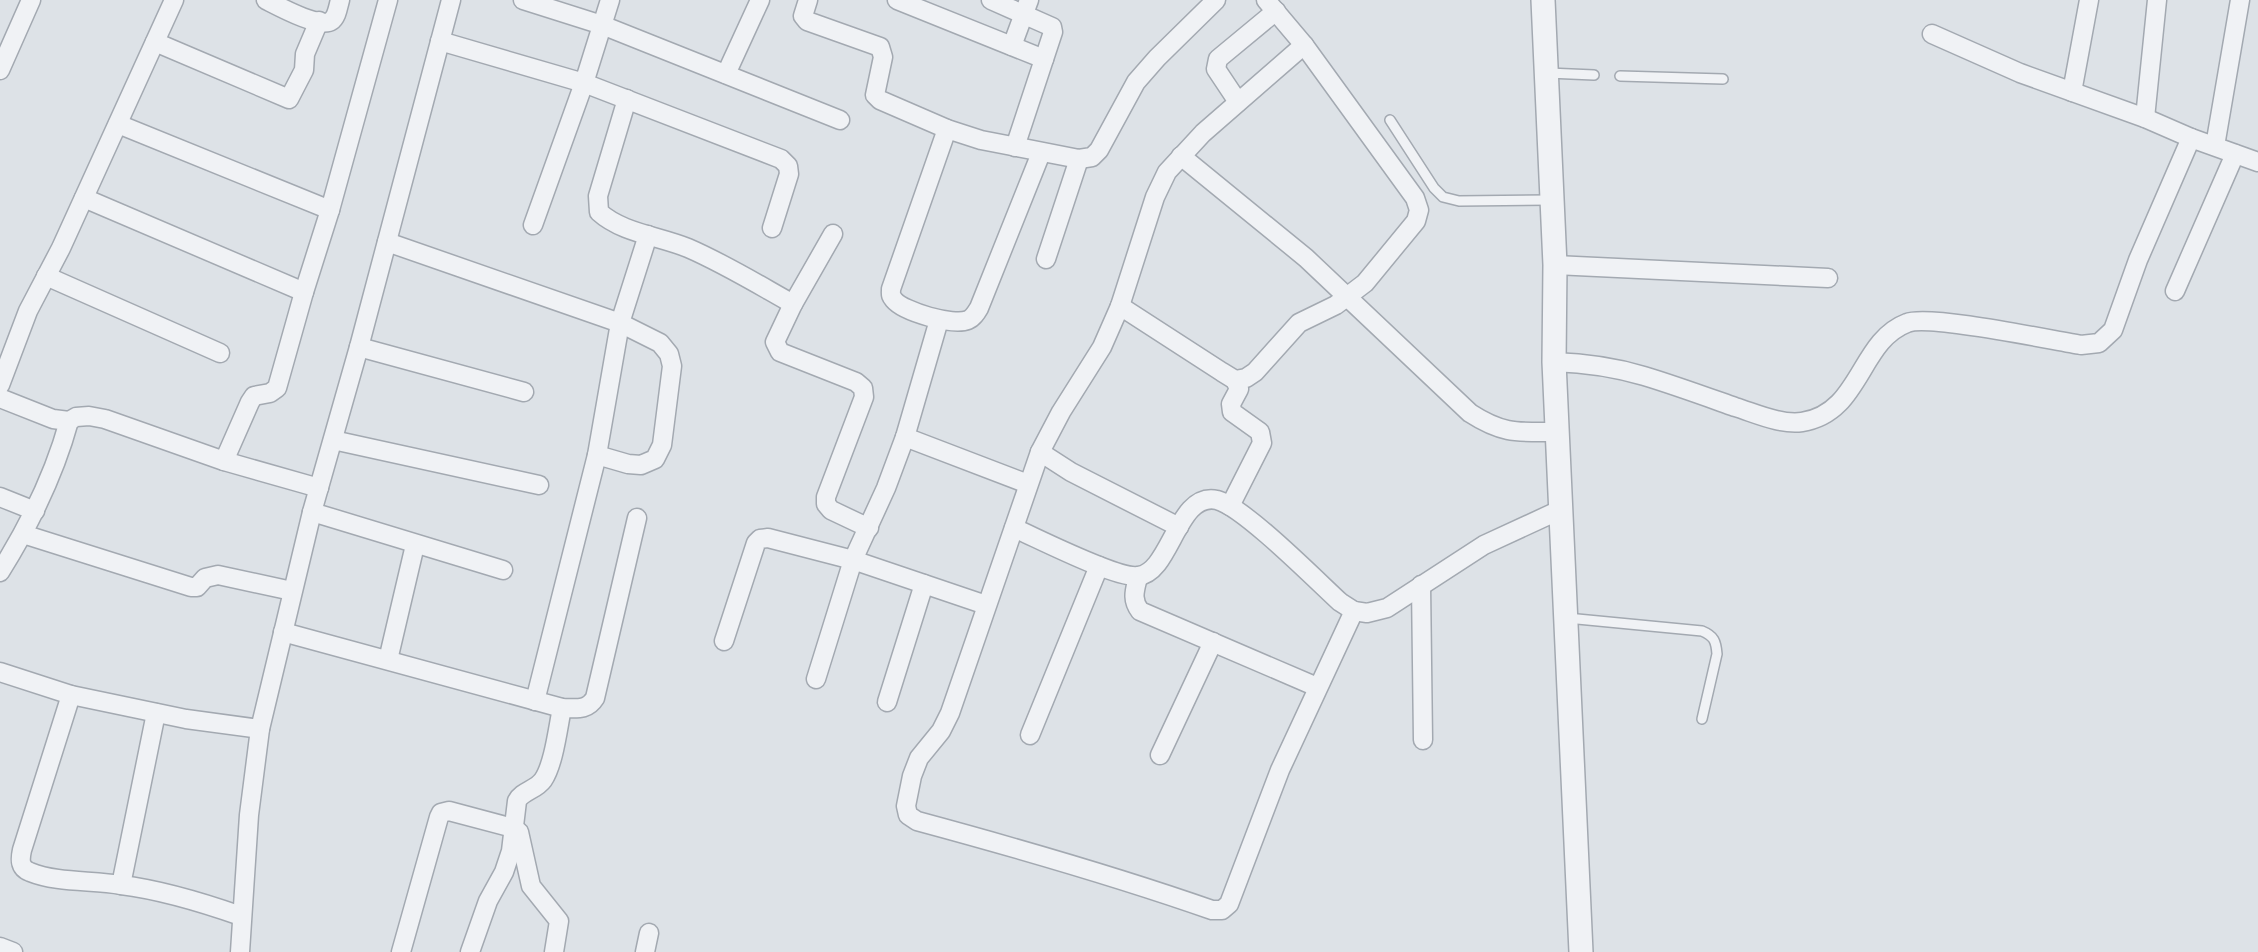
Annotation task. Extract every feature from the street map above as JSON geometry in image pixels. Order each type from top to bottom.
[{"type":"street","points":[[0,70],[31,0]]},
{"type":"street","points":[[0,385],[23,324],[174,0]]},
{"type":"street","points":[[266,0],[293,13],[326,23],[332,21],[340,0]]},
{"type":"street","points":[[224,461],[254,396],[270,393],[277,388],[388,0]]},
{"type":"street","points":[[240,952],[249,815],[260,729],[312,512],[359,347],[451,0]]},
{"type":"street","points":[[523,0],[603,25],[840,120]]},
{"type":"street","points":[[533,225],[584,83],[610,0]]},
{"type":"street","points":[[726,74],[760,0]]},
{"type":"street","points":[[808,0],[803,16],[807,21],[880,47],[883,57],[875,95],[880,100],[947,129],[1014,147],[1079,159],[1091,157],[1099,150],[1136,82],[1216,0]]},
{"type":"street","points":[[897,0],[1044,59]]},
{"type":"street","points":[[990,0],[1027,7],[1052,27],[1053,32],[1014,147]]},
{"type":"street","points":[[1542,0],[1555,265],[1554,362],[1581,952]]},
{"type":"street","points":[[2073,92],[2089,0]]},
{"type":"street","points":[[2145,118],[2157,0]]},
{"type":"street","points":[[2215,146],[2240,0]]},
{"type":"street","points":[[1235,380],[1246,378],[1255,372],[1299,323],[1349,297],[1365,283],[1416,222],[1419,210],[1415,198],[1304,45],[1271,6],[1215,64],[1238,102]]},
{"type":"street","points":[[1012,46],[1027,7]]},
{"type":"street","points":[[155,42],[289,99],[304,70],[305,54],[319,21]]},
{"type":"street","points":[[1932,34],[2020,73],[2258,162]]},
{"type":"street","points":[[440,41],[584,83],[781,159],[788,166],[789,174],[772,228]]},
{"type":"street","points":[[1304,45],[1238,102],[1167,172],[1155,197],[1119,306],[1102,347],[1061,412],[1040,452],[946,722],[942,732],[919,758],[912,776],[906,806],[908,815],[918,821],[1037,853],[1212,910],[1222,910],[1229,904],[1280,770],[1353,611]]},
{"type":"street","points":[[627,99],[598,196],[599,212],[610,222],[687,248],[793,304]]},
{"type":"street","points":[[118,124],[330,210]]},
{"type":"street","points":[[947,129],[891,289],[891,296],[896,303],[939,320],[959,323],[971,319],[979,308],[1041,153]]},
{"type":"street","points":[[1554,362],[1610,367],[1770,418],[1800,422],[1825,415],[1833,409],[1847,396],[1879,345],[1892,330],[1910,321],[1936,322],[2081,345],[2099,343],[2113,330],[2138,260],[2191,138]]},
{"type":"street","points":[[2175,290],[2235,153]]},
{"type":"street","points":[[1181,156],[1264,222],[1349,297],[1470,412],[1490,426],[1509,431],[1558,432]]},
{"type":"street","points":[[1046,259],[1079,159]]},
{"type":"street","points":[[84,198],[304,292]]},
{"type":"street","points":[[534,701],[597,455],[621,323],[648,234]]},
{"type":"street","points":[[833,234],[793,304],[777,337],[776,348],[780,352],[856,382],[863,388],[864,397],[826,497],[826,505],[869,528]]},
{"type":"street","points":[[387,242],[621,323],[660,343],[669,354],[672,366],[662,445],[655,459],[641,465],[597,455]]},
{"type":"street","points":[[1555,265],[1828,278]]},
{"type":"street","points":[[46,276],[220,353]]},
{"type":"street","points":[[1119,306],[1235,380],[1239,389],[1231,404],[1232,412],[1263,436],[1230,506]]},
{"type":"street","points":[[816,679],[853,560],[869,528],[905,437],[939,320]]},
{"type":"street","points":[[359,347],[524,392]]},
{"type":"street","points":[[0,398],[53,419],[69,421],[89,416],[105,419],[224,461],[319,488]]},
{"type":"street","points":[[0,572],[35,511],[59,456],[69,421]]},
{"type":"street","points":[[905,437],[1028,484]]},
{"type":"street","points":[[332,440],[539,485]]},
{"type":"street","points":[[1040,452],[1101,488],[1180,527]]},
{"type":"street","points":[[0,496],[35,511]]},
{"type":"street","points":[[1014,528],[1099,566],[1129,576],[1138,576],[1153,569],[1191,509],[1203,501],[1216,500],[1230,506],[1353,611],[1367,613],[1387,608],[1484,545],[1562,509]]},
{"type":"street","points":[[312,512],[503,570]]},
{"type":"street","points":[[283,632],[534,701],[562,708],[583,709],[595,698],[636,519]]},
{"type":"street","points":[[23,534],[191,587],[197,587],[211,575],[218,575],[292,591]]},
{"type":"street","points":[[724,641],[756,543],[760,539],[768,538],[853,560],[986,606]]},
{"type":"street","points":[[388,660],[415,545]]},
{"type":"street","points":[[1030,735],[1099,566]]},
{"type":"street","points":[[1138,576],[1133,595],[1140,611],[1317,687]]},
{"type":"street","points":[[887,702],[924,584]]},
{"type":"street","points":[[1421,585],[1423,740]]},
{"type":"street","points":[[1160,755],[1213,642]]},
{"type":"street","points":[[0,672],[71,695],[156,713],[260,729]]},
{"type":"street","points":[[71,695],[20,859],[22,867],[28,872],[121,885],[201,902],[241,916]]},
{"type":"street","points":[[470,952],[488,901],[512,851],[517,801],[544,779],[562,708]]},
{"type":"street","points":[[121,885],[156,713]]},
{"type":"street","points":[[401,952],[442,813],[449,811],[513,828],[519,832],[531,886],[559,921],[554,952]]},
{"type":"street","points":[[645,952],[649,933]]},
{"type":"street","points":[[0,947],[13,952]]},
{"type":"lane","points":[[1546,73],[1594,75]]},
{"type":"lane","points":[[1620,76],[1723,79]]},
{"type":"lane","points":[[1390,120],[1434,188],[1443,197],[1459,201],[1552,200]]},
{"type":"lane","points":[[1567,618],[1702,631],[1712,635],[1717,654],[1702,719]]}]
